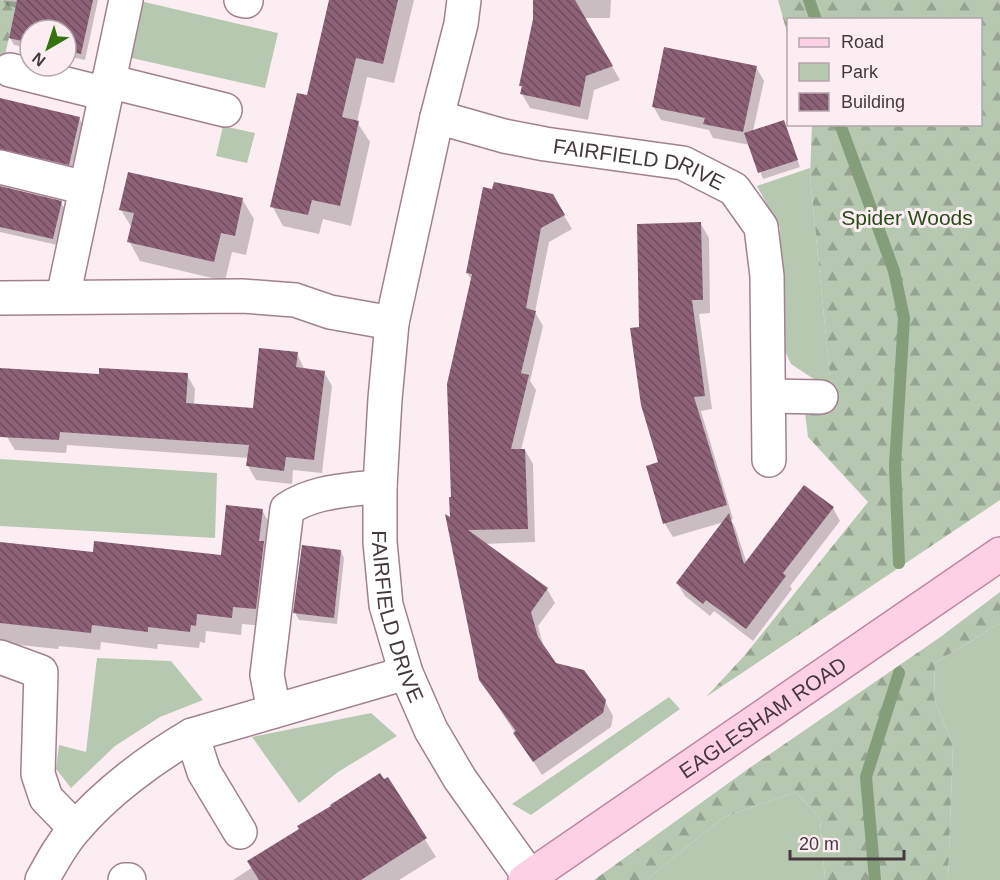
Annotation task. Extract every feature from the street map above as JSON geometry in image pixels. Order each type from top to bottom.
[{"type":"main road","name":"EAGLESHAM ROAD","points":[[528,878],[1000,554]]},
{"type":"street","points":[[63,297],[126,0]]},
{"type":"street","name":"FAIRFIELD DRIVE","points":[[464,0],[461,24],[437,117],[392,322],[380,486],[380,542],[386,605],[406,673],[431,730],[460,779],[528,878]]},
{"type":"street","points":[[10,70],[225,110]]},
{"type":"street","name":"FAIRFIELD DRIVE","points":[[437,117],[504,136],[545,144],[683,164],[734,189],[761,227],[767,276],[770,460]]},
{"type":"street","points":[[0,167],[86,188]]},
{"type":"street","points":[[0,298],[253,297],[295,300],[330,312],[392,322]]},
{"type":"street","points":[[770,396],[821,397]]},
{"type":"street","points":[[274,711],[267,675],[287,509],[302,499],[317,495],[380,486]]},
{"type":"street","points":[[0,657],[41,672],[38,774],[46,798],[75,828]]},
{"type":"street","points":[[42,880],[58,851],[75,828],[120,785],[165,751],[192,735],[406,673]]},
{"type":"street","points":[[192,735],[204,772],[240,832]]},
{"type":"green space","points":[[0,0],[17,2],[0,77]]},
{"type":"green space","name":"Spider Woods","points":[[778,0],[1000,0],[1000,500],[706,697],[745,655],[868,502],[808,437],[805,413],[831,387],[810,176],[812,126],[982,126],[982,18],[787,18],[787,32]]},
{"type":"green space","points":[[140,1],[278,33],[265,88],[127,57]]},
{"type":"green space","points":[[223,126],[255,133],[247,163],[216,156]]},
{"type":"green space","points":[[810,168],[831,387],[820,383],[791,364],[783,347],[780,228],[757,186]]},
{"type":"green space","points":[[0,459],[217,473],[215,538],[0,526]]},
{"type":"green space","points":[[1000,592],[1000,623],[935,663],[934,698],[953,746],[948,880],[825,880],[820,819],[796,792],[724,817],[646,880],[594,880],[748,769],[939,638]]},
{"type":"green space","points":[[1000,623],[1000,880],[948,880],[953,746],[934,698],[935,663]]},
{"type":"green space","points":[[97,658],[171,661],[203,700],[160,717],[115,746],[71,788],[56,769],[59,745],[86,752]]},
{"type":"green space","points":[[669,697],[680,709],[531,815],[512,804]]},
{"type":"green space","points":[[371,713],[397,736],[338,772],[299,803],[252,737]]},
{"type":"green space","points":[[796,792],[820,819],[825,880],[646,880],[724,817]]},
{"type":"building","points":[[17,0],[93,0],[81,54],[78,53],[78,18],[18,18],[18,40],[9,38]]},
{"type":"building","points":[[329,0],[398,0],[383,64],[356,58],[342,117],[359,121],[340,206],[312,200],[308,215],[270,207],[297,93],[307,95]]},
{"type":"building","points":[[533,0],[575,0],[613,66],[586,76],[580,107],[520,94],[522,86],[519,86],[533,19]]},
{"type":"building","points":[[664,47],[757,66],[743,132],[703,124],[705,118],[652,107]]},
{"type":"building","points":[[0,98],[80,117],[69,165],[0,149]]},
{"type":"building","points":[[784,120],[798,160],[758,173],[744,133]]},
{"type":"building","points":[[128,172],[243,198],[235,236],[221,233],[214,262],[127,242],[134,213],[119,210]]},
{"type":"building","points":[[494,182],[553,194],[565,215],[541,228],[526,308],[536,311],[521,373],[529,375],[511,449],[525,449],[528,529],[468,530],[548,588],[531,612],[538,637],[556,663],[584,670],[606,700],[603,713],[533,762],[513,733],[516,731],[479,680],[445,514],[450,517],[447,384],[472,274],[466,273],[483,187],[492,189]]},
{"type":"building","points":[[0,186],[62,201],[53,239],[0,227]]},
{"type":"building","points":[[701,222],[703,300],[692,300],[705,396],[694,397],[727,505],[663,524],[646,466],[658,462],[641,405],[630,328],[639,327],[637,224]]},
{"type":"building","points":[[259,348],[298,352],[296,367],[325,371],[314,460],[286,457],[284,471],[246,466],[249,445],[60,432],[59,440],[0,437],[0,368],[99,374],[99,368],[188,373],[186,403],[253,408]]},
{"type":"building","points":[[804,485],[834,507],[783,573],[786,576],[746,629],[706,600],[703,604],[676,583],[729,513],[744,564]]},
{"type":"building","points":[[226,505],[263,509],[259,541],[264,541],[256,609],[233,607],[232,618],[197,614],[196,626],[191,625],[190,632],[148,627],[148,632],[92,625],[91,633],[0,623],[0,542],[93,552],[94,541],[221,555]]},
{"type":"building","points":[[302,545],[341,550],[334,618],[293,613]]},
{"type":"building","points":[[380,773],[384,779],[388,777],[427,838],[361,880],[259,880],[247,861],[299,829],[297,826]]},
{"type":"waterway","points":[[809,0],[815,18]]},
{"type":"waterway","points":[[841,126],[894,271],[904,318],[895,465],[899,563]]},
{"type":"waterway","points":[[875,880],[866,777],[899,673]]}]
